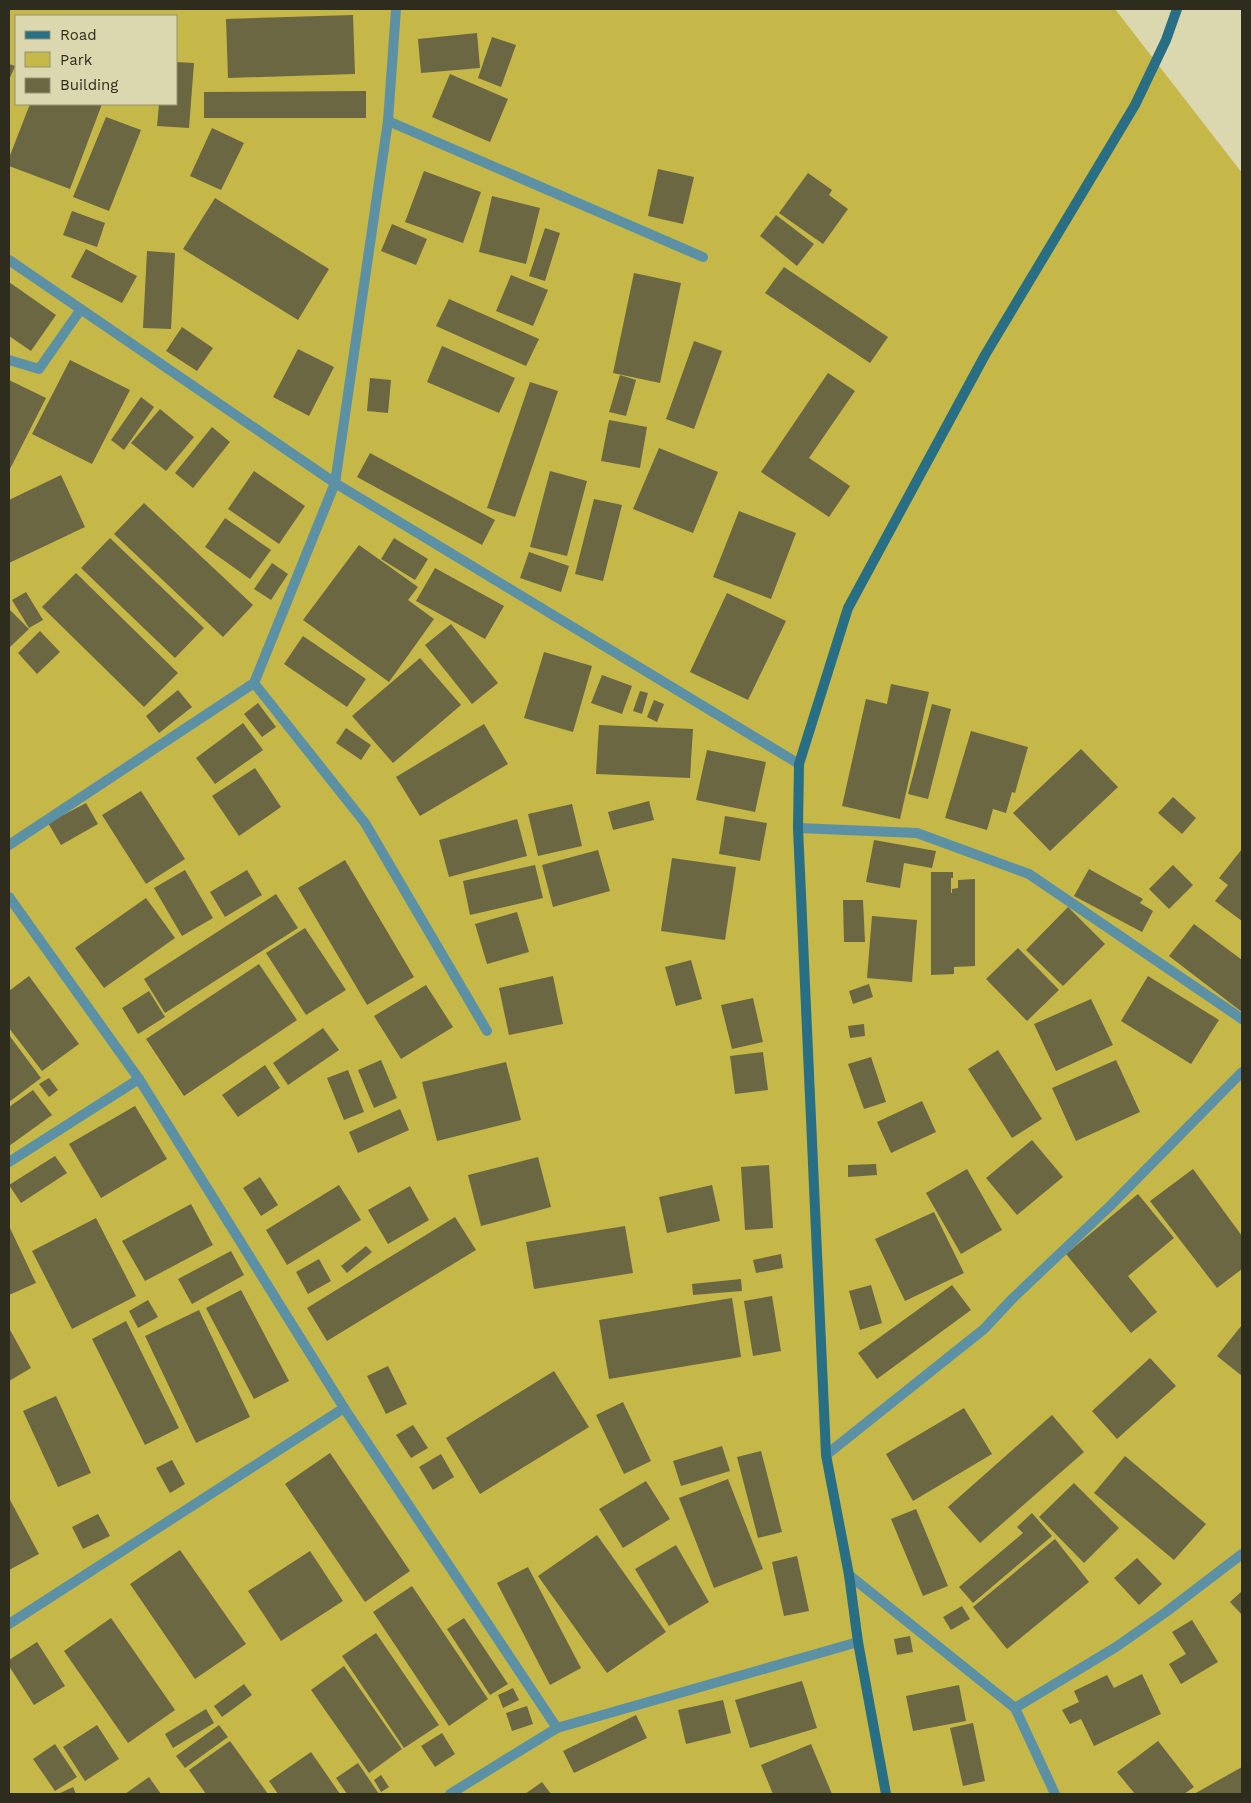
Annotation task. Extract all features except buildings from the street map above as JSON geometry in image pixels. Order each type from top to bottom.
[{"type":"main road","points":[[886,1794],[858,1642],[849,1575],[826,1456],[798,828],[799,764],[848,608],[984,355],[1135,105],[1166,40],[1178,9]]},
{"type":"street","points":[[9,846],[254,683],[335,483],[388,120],[396,9]]},
{"type":"street","points":[[388,120],[703,257]]},
{"type":"street","points":[[9,260],[335,483],[799,764]]},
{"type":"street","points":[[9,360],[39,369],[81,310]]},
{"type":"street","points":[[254,683],[365,823],[487,1031]]},
{"type":"street","points":[[798,828],[917,833],[1029,874],[1242,1019]]},
{"type":"street","points":[[9,897],[139,1078],[344,1408],[557,1728]]},
{"type":"street","points":[[826,1456],[984,1329],[1012,1299],[1112,1204],[1242,1072]]},
{"type":"street","points":[[9,1162],[139,1078]]},
{"type":"street","points":[[9,1624],[344,1408]]},
{"type":"street","points":[[1016,1708],[1116,1647],[1166,1612],[1242,1554]]},
{"type":"street","points":[[849,1575],[1016,1708],[1055,1794]]},
{"type":"street","points":[[450,1794],[557,1728],[858,1642]]},
{"type":"green space","points":[[9,9],[1115,9],[1242,173],[1242,1794],[9,1794]]}]
